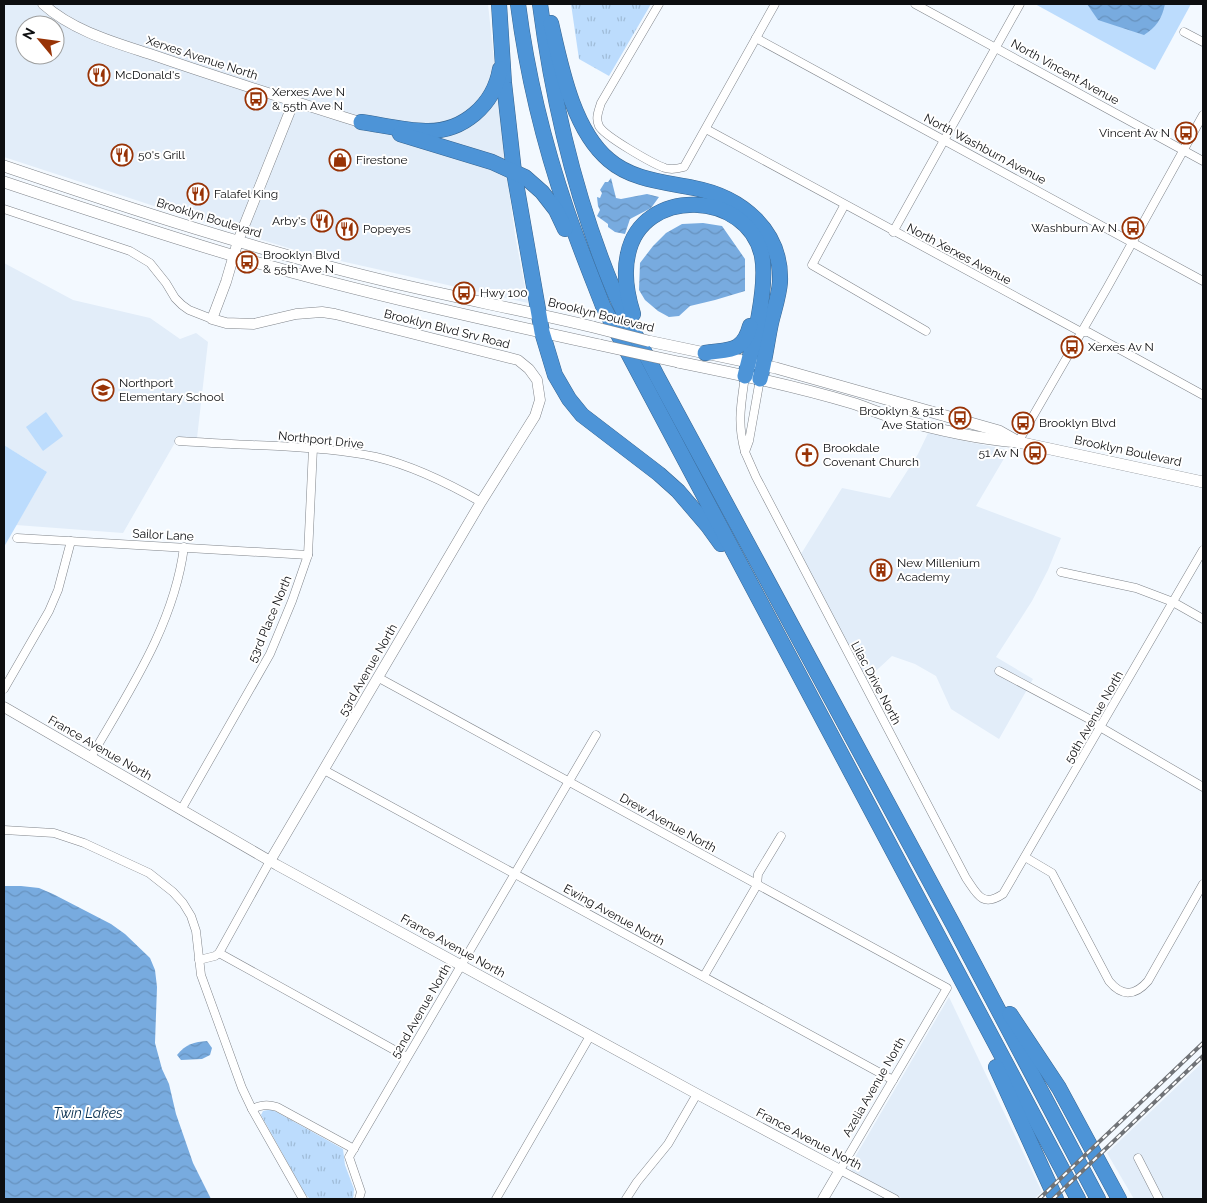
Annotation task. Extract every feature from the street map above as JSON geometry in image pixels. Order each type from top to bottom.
[{"type":"highway","points":[[499,4],[502,55],[514,172],[542,332],[555,375],[575,408],[678,491],[714,532],[758,598]]},
{"type":"highway","points":[[518,4],[529,69],[551,160],[567,211],[603,306]]},
{"type":"highway","points":[[540,4],[551,82],[559,122],[592,233],[615,293],[657,376],[954,926],[1098,1199]]},
{"type":"highway","points":[[547,4],[560,64],[568,90],[586,131],[603,155],[623,170],[635,175],[727,197],[750,212],[766,231],[778,262],[780,282],[754,370]]},
{"type":"highway","points":[[361,122],[426,131],[456,125],[475,114],[487,101],[498,77],[502,55]]},
{"type":"highway","points":[[400,134],[492,162],[514,172],[533,183],[556,210],[603,306],[1078,1199]]},
{"type":"highway","points":[[657,376],[634,317],[626,284],[626,266],[630,247],[644,224],[658,213],[677,206],[700,205],[717,208],[732,216],[752,233],[760,248],[763,271],[754,370]]},
{"type":"highway","points":[[705,353],[732,349],[744,342],[748,333],[763,271]]},
{"type":"highway","points":[[954,926],[1059,1088],[1119,1199]]},
{"type":"highway","points":[[980,1016],[986,1043],[1056,1199]]},
{"type":"main road","name":"Brooklyn Boulevard","points":[[4,166],[84,194],[238,242],[391,283],[539,314],[705,353],[891,416],[933,428],[995,440],[1018,442],[1203,482]]},
{"type":"main road","name":"Brooklyn Boulevard","points":[[4,182],[168,236],[378,294],[678,362],[754,370]]},
{"type":"street","name":"Xerxes Avenue North","points":[[43,4],[52,13],[84,31],[203,72],[400,134]]},
{"type":"street","points":[[659,4],[601,103],[597,113],[598,126],[610,137],[664,168],[675,170],[684,167],[776,4]]},
{"type":"street","name":"North Vincent Avenue","points":[[915,4],[1203,161]]},
{"type":"street","points":[[893,232],[1020,4]]},
{"type":"street","points":[[1184,32],[1203,42]]},
{"type":"street","name":"North Washburn Avenue","points":[[756,38],[1203,281]]},
{"type":"street","points":[[4,208],[130,251],[150,263],[182,305],[189,310],[212,319],[238,242],[294,100]]},
{"type":"street","points":[[1018,442],[1203,115]]},
{"type":"street","name":"North Xerxes Avenue","points":[[706,129],[844,206],[1081,332],[1088,332],[1203,395]]},
{"type":"street","points":[[844,206],[812,265],[926,331]]},
{"type":"street","name":"Brooklyn Blvd Srv Road","points":[[212,319],[226,323],[254,324],[311,312],[322,312],[518,360],[530,369],[537,380]]},
{"type":"street","points":[[745,452],[749,441],[754,370]]},
{"type":"street","name":"Lilac Drive North","points":[[754,370],[740,412],[740,436],[756,477],[966,878],[979,898],[995,899],[1003,894]]},
{"type":"street","name":"53rd Avenue North","points":[[219,953],[270,861],[481,502],[535,416],[540,400],[537,380]]},
{"type":"street","name":"Northport Drive","points":[[180,441],[313,448],[377,458],[408,467],[437,479],[481,502]]},
{"type":"street","name":"53rd Place North","points":[[181,810],[270,654],[282,628],[308,554],[313,448]]},
{"type":"street","name":"Sailor Lane","points":[[17,538],[308,554]]},
{"type":"street","points":[[4,689],[52,604],[65,568],[71,541]]},
{"type":"street","points":[[91,757],[156,642],[175,592],[184,547]]},
{"type":"street","name":"50th Avenue North","points":[[1003,894],[1203,550]]},
{"type":"street","points":[[1062,572],[1136,588],[1173,602],[1203,619]]},
{"type":"street","points":[[999,672],[1091,720],[1100,728],[1203,787]]},
{"type":"street","name":"Drew Avenue North","points":[[379,678],[947,988]]},
{"type":"street","name":"France Avenue North","points":[[4,707],[270,861],[697,1094],[895,1199]]},
{"type":"street","name":"52nd Avenue North","points":[[359,1199],[360,1192],[349,1157],[596,735]]},
{"type":"street","name":"Ewing Avenue North","points":[[324,770],[893,1080]]},
{"type":"street","points":[[4,830],[38,830],[69,837],[149,873],[173,892],[183,903],[191,916],[196,931],[201,975],[242,1088],[303,1199]]},
{"type":"street","points":[[704,976],[758,885],[758,874],[781,836]]},
{"type":"street","points":[[1024,857],[1052,873],[1109,981],[1113,986],[1127,993],[1135,992],[1148,981],[1203,884]]},
{"type":"street","points":[[199,960],[215,956],[219,953],[407,1057]]},
{"type":"street","name":"Azelia Avenue North","points":[[823,1199],[947,988]]},
{"type":"street","points":[[496,1199],[590,1036]]},
{"type":"street","points":[[626,1199],[637,1182],[668,1144],[697,1094]]},
{"type":"street","points":[[252,1109],[269,1104],[277,1107],[354,1149]]},
{"type":"street","points":[[1138,1158],[1159,1199]]},
{"type":"shaded area","points":[[4,4],[488,4],[504,153],[515,235],[528,303],[305,253],[206,223],[4,157]]},
{"type":"shaded area","name":"Northport Elementary School","points":[[4,263],[73,300],[150,318],[180,339],[196,333],[208,342],[197,438],[177,439],[123,533],[16,525],[47,472],[4,445]]},
{"type":"shaded area","points":[[929,431],[946,434],[959,440],[1009,450],[976,506],[1061,538],[1048,570],[1032,601],[996,657],[1033,679],[999,739],[951,709],[936,676],[915,664],[892,656],[866,680],[801,554],[842,488],[890,498],[918,454]]},
{"type":"shaded area","points":[[949,997],[1042,1192],[1034,1199],[903,1199],[853,1172],[851,1169],[851,1164]]},
{"type":"shaded area","points":[[1203,1062],[1203,1199],[1134,1199],[1107,1153]]},
{"type":"green space","points":[[571,4],[651,4],[609,76],[579,59]]},
{"type":"green space","points":[[1035,4],[1191,4],[1155,70]]},
{"type":"green space","points":[[46,412],[63,436],[43,451],[26,427]]},
{"type":"green space","points":[[4,445],[47,472],[4,547]]},
{"type":"green space","points":[[273,1110],[343,1149],[345,1165],[354,1189],[353,1199],[310,1199],[305,1194],[261,1115],[263,1111]]},
{"type":"water","points":[[1087,4],[1165,4],[1158,22],[1144,35],[1098,20]]},
{"type":"water","points":[[611,178],[616,198],[621,199],[647,194],[659,197],[651,208],[630,219],[625,234],[615,232],[597,216],[600,210],[597,197],[600,198],[602,193],[600,190],[605,182],[608,182]]},
{"type":"water","points":[[703,223],[722,226],[745,259],[745,291],[690,306],[679,316],[669,317],[645,300],[639,290],[640,263],[666,233],[682,224]]},
{"type":"water","name":"Twin Lakes","points":[[4,886],[39,888],[53,894],[111,924],[125,934],[150,958],[155,970],[157,987],[155,1043],[193,1163],[211,1199],[4,1199]]},
{"type":"water","points":[[207,1041],[212,1048],[210,1055],[202,1059],[181,1060],[177,1055],[190,1044]]},
{"type":"railway","points":[[1039,1199],[1203,1043]]},
{"type":"railway","points":[[1053,1199],[1203,1056]]},
{"type":"place","name":"McDonald's","points":[[99,75]]},
{"type":"place","name":"Xerxes Ave N & 55th Ave N","points":[[256,99]]},
{"type":"place","name":"Vincent Av N","points":[[1186,133]]},
{"type":"place","name":"50's Grill","points":[[122,155]]},
{"type":"place","name":"Firestone","points":[[340,160]]},
{"type":"place","name":"Falafel King","points":[[198,194]]},
{"type":"place","name":"Arby's","points":[[322,221]]},
{"type":"place","name":"Washburn Av N","points":[[1133,228]]},
{"type":"place","name":"Popeyes","points":[[347,229]]},
{"type":"place","name":"Brooklyn Blvd & 55th Ave N","points":[[247,262]]},
{"type":"place","name":"Hwy 100","points":[[464,293]]},
{"type":"place","name":"Xerxes Av N","points":[[1072,347]]},
{"type":"place","name":"Northport Elementary School","points":[[103,390]]},
{"type":"place","name":"Brooklyn & 51st Ave Station","points":[[960,418]]},
{"type":"place","name":"Brooklyn Blvd","points":[[1023,423]]},
{"type":"place","name":"51 Av N","points":[[1035,453]]},
{"type":"place","name":"Brookdale Covenant Church","points":[[807,455]]},
{"type":"place","name":"New Millenium Academy","points":[[881,570]]}]
